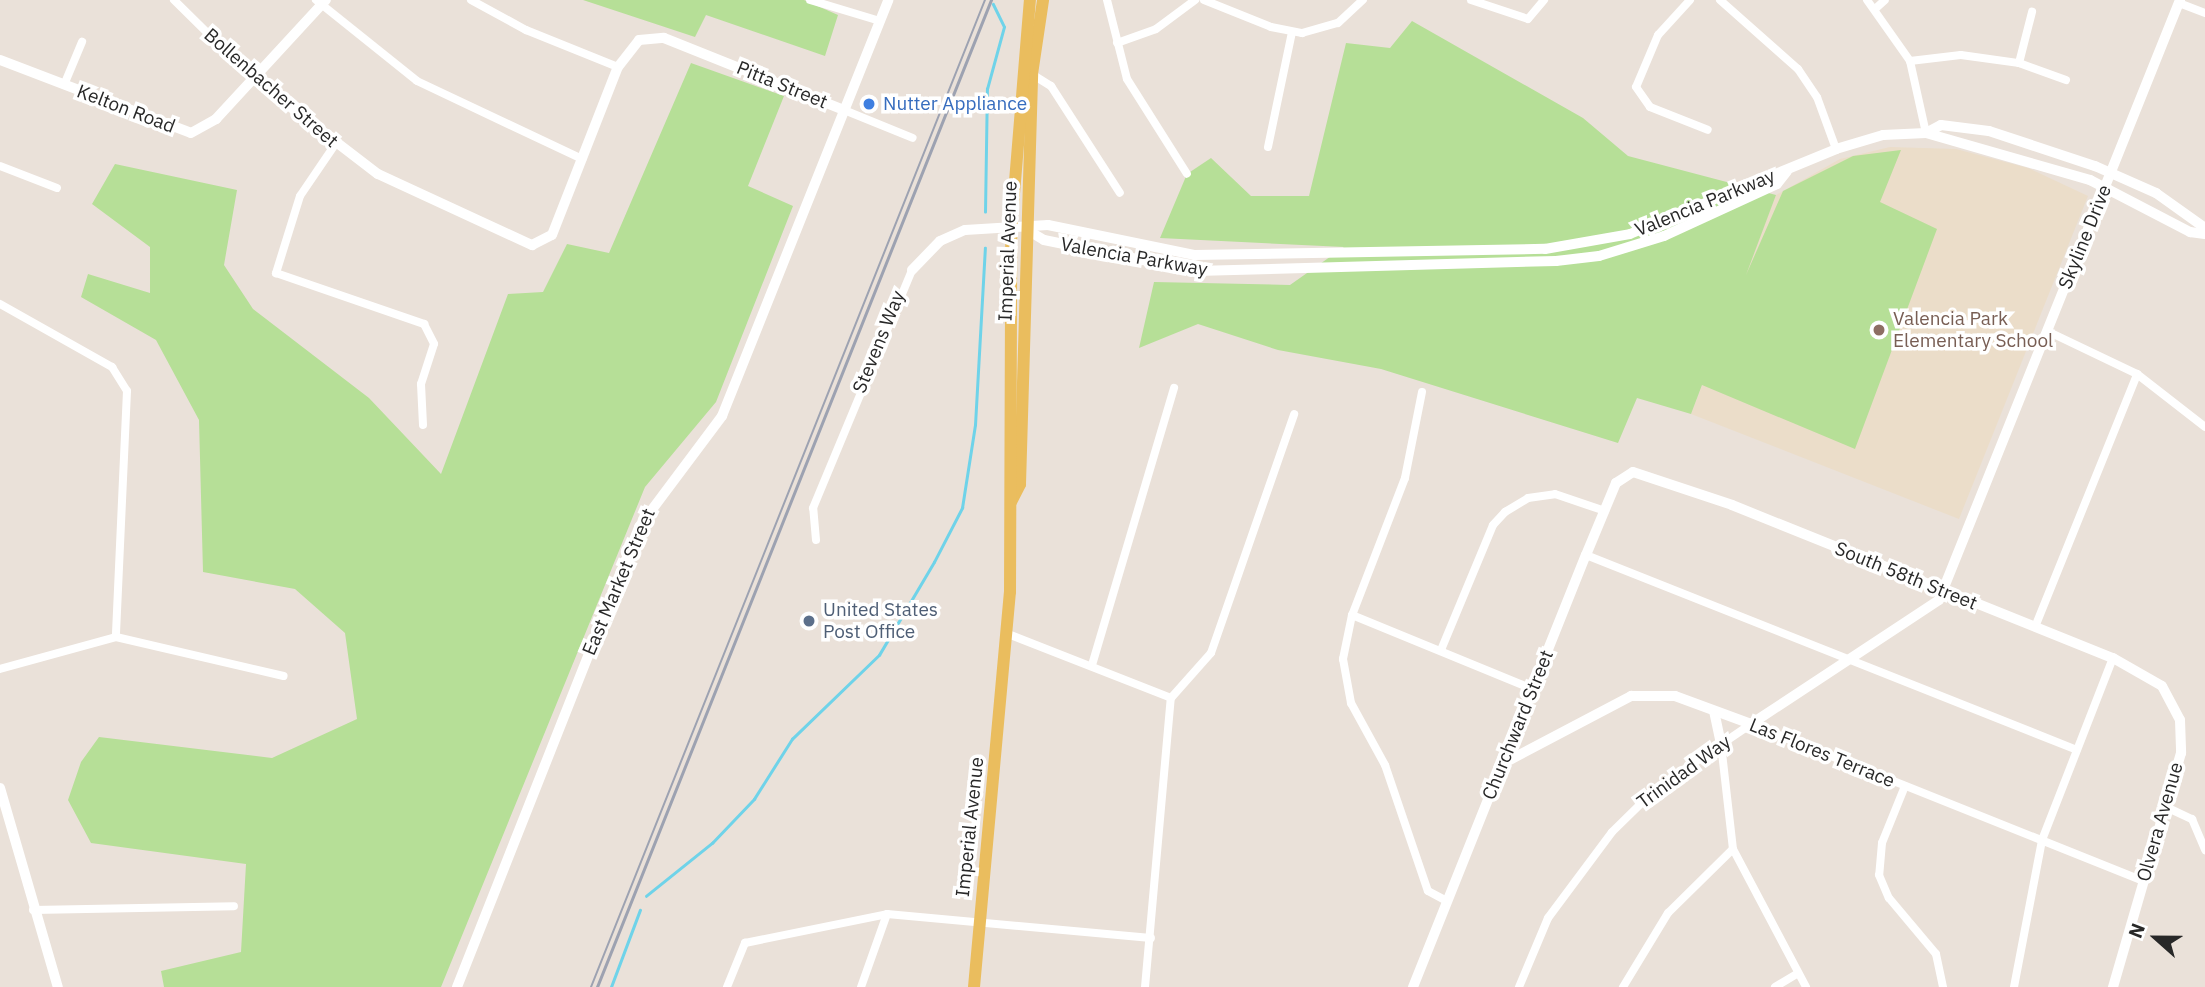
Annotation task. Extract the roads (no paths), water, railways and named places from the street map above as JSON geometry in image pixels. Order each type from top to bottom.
[{"type":"main road","name":"Imperial Avenue","points":[[974,987],[1008,634],[1011,502],[1006,484],[1011,230],[1030,0]]},
{"type":"main road","name":"Imperial Avenue","points":[[1011,502],[1020,484],[1029,231],[1026,72],[1042,0]]},
{"type":"street","name":"Bollenbacher Street","points":[[174,0],[254,79],[334,146],[413,194],[528,244],[547,240],[556,225],[582,159]]},
{"type":"street","points":[[321,2],[418,81],[582,159],[618,67],[471,0]]},
{"type":"street","points":[[810,0],[880,21]]},
{"type":"street","name":"East Market Street","points":[[457,987],[639,527],[722,416],[888,0]]},
{"type":"street","points":[[1107,0],[1127,79],[1188,174]]},
{"type":"street","points":[[1117,43],[1156,29],[1195,0]]},
{"type":"street","points":[[1204,0],[1292,33],[1331,26],[1363,0]]},
{"type":"street","points":[[1471,0],[1528,19],[1544,0]]},
{"type":"street","points":[[1690,0],[1658,35],[1636,87],[1650,107],[1708,130]]},
{"type":"street","points":[[1720,0],[1798,69],[1817,97],[1836,149]]},
{"type":"street","points":[[1867,0],[1910,61],[1926,134]]},
{"type":"street","points":[[1875,9],[1885,0]]},
{"type":"street","points":[[2179,1],[2205,13]]},
{"type":"street","name":"Skyline Drive","points":[[1943,590],[2179,1]]},
{"type":"street","name":"Kelton Road","points":[[0,61],[191,133],[216,119],[321,2]]},
{"type":"street","points":[[2019,63],[2032,12]]},
{"type":"street","points":[[1268,147],[1292,33]]},
{"type":"street","name":"Pitta Street","points":[[618,67],[632,45],[649,37],[913,138]]},
{"type":"street","points":[[64,85],[82,42]]},
{"type":"street","points":[[1910,61],[1961,55],[2019,63],[2066,80]]},
{"type":"street","points":[[1026,72],[1051,86],[1121,193]]},
{"type":"street","name":"Valencia Parkway","points":[[1926,134],[1941,125],[1989,131],[2111,172],[2156,193],[2205,228]]},
{"type":"street","name":"Valencia Parkway","points":[[1029,231],[1048,225],[1194,255],[1545,250],[1630,234],[1836,149],[1883,135],[1926,134],[2106,186],[2190,232],[2205,234]]},
{"type":"street","points":[[334,146],[300,196],[279,254],[276,273],[286,279],[424,324],[434,338],[421,384],[423,425]]},
{"type":"street","points":[[0,166],[57,188]]},
{"type":"street","name":"Valencia Parkway","points":[[1029,231],[1044,240],[1196,271],[1556,261],[1599,256],[1664,236],[1777,184],[1787,171]]},
{"type":"street","name":"Stevens Way","points":[[816,540],[813,508],[912,270],[940,241],[965,230],[1029,231]]},
{"type":"street","points":[[0,304],[112,368],[127,391],[116,637]]},
{"type":"street","points":[[2047,331],[2137,374],[2205,427]]},
{"type":"street","points":[[2035,627],[2137,374]]},
{"type":"street","points":[[1091,665],[1174,388]]},
{"type":"street","points":[[1422,392],[1405,478],[1352,615],[1343,659],[1351,703],[1385,765],[1428,891],[1447,901]]},
{"type":"street","points":[[1145,987],[1171,698],[1211,653],[1294,414]]},
{"type":"street","name":"South 58th Street","points":[[1633,472],[1943,590],[2113,659],[2152,677],[2171,698]]},
{"type":"street","name":"Churchward Street","points":[[1413,987],[1616,483],[1633,472]]},
{"type":"street","points":[[1441,650],[1493,525],[1505,512],[1528,498],[1555,495],[1605,511]]},
{"type":"street","points":[[1586,555],[2077,750]]},
{"type":"street","name":"Trinidad Way","points":[[1519,987],[1548,918],[1590,858],[1657,788],[1751,724],[1931,609],[1943,590]]},
{"type":"street","points":[[1352,615],[1532,689]]},
{"type":"street","points":[[1008,634],[1171,698]]},
{"type":"street","points":[[0,669],[116,637],[284,676]]},
{"type":"street","points":[[2014,987],[2042,840],[2113,659]]},
{"type":"street","name":"Las Flores Terrace","points":[[1504,762],[1631,696],[1675,696],[2143,881]]},
{"type":"street","name":"Olvera Avenue","points":[[2113,987],[2182,744],[2171,698]]},
{"type":"street","points":[[1714,711],[1721,744],[1733,849],[1806,987]]},
{"type":"street","points":[[1905,786],[1882,843],[1879,875],[1889,898],[1936,954],[1943,987]]},
{"type":"street","points":[[0,788],[33,909],[58,987]]},
{"type":"street","points":[[2166,807],[2200,828],[2205,850]]},
{"type":"street","points":[[1623,987],[1668,913],[1733,849]]},
{"type":"street","points":[[33,909],[234,905]]},
{"type":"street","points":[[727,987],[744,943],[887,914],[1151,938]]},
{"type":"street","points":[[861,987],[887,914]]},
{"type":"street","points":[[1775,987],[1798,974]]},
{"type":"waterway","points":[[985,212],[987,89],[1004,27],[993,4]]},
{"type":"waterway","points":[[646,896],[712,843],[754,799],[792,739],[879,655],[934,562],[962,508],[975,425],[985,248]]},
{"type":"waterway","points":[[611,987],[640,910]]},
{"type":"tram line","points":[[591,987],[985,0]]},
{"type":"railway","points":[[597,987],[991,0]]},
{"type":"place","name":"Nutter Appliance","points":[[869,104]]},
{"type":"place","name":"Valencia Park Elementary School","points":[[1879,330]]},
{"type":"place","name":"United States Post Office","points":[[809,621]]}]
